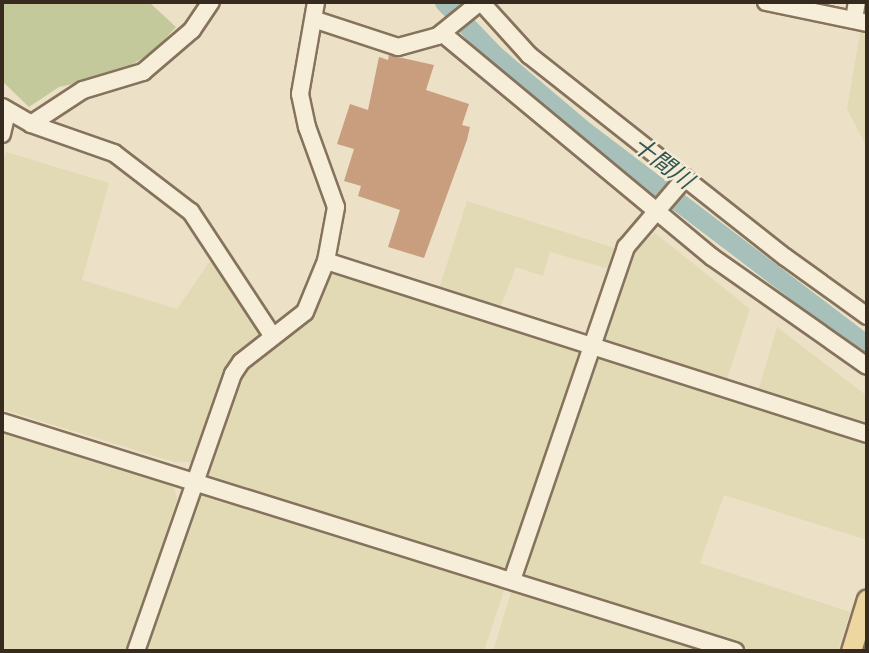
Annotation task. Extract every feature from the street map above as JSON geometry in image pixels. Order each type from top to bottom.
[{"type":"main road","points":[[851,651],[867,599]]},
{"type":"street","points":[[31,124],[83,90],[144,72],[192,30],[211,2]]},
{"type":"street","points":[[136,651],[233,374],[305,312],[326,261],[336,207],[307,127],[300,94],[316,20],[316,2]]},
{"type":"street","points":[[766,2],[860,22],[857,2]]},
{"type":"street","points":[[316,20],[398,47],[444,32],[479,3],[528,55],[683,180],[867,316]]},
{"type":"street","points":[[444,32],[658,211],[867,366]]},
{"type":"street","points":[[2,134],[4,109],[31,124],[114,153],[191,212],[273,337]]},
{"type":"street","points":[[512,580],[595,346],[626,247],[683,180]]},
{"type":"street","points":[[326,261],[867,434]]},
{"type":"street","points":[[2,422],[735,651]]},
{"type":"shaded area","points":[[861,27],[867,28],[867,147],[847,109]]},
{"type":"shaded area","points":[[6,152],[109,183],[82,280],[177,309],[215,254],[267,332],[253,343],[196,462],[174,462],[2,409],[2,165]]},
{"type":"shaded area","points":[[467,201],[621,250],[613,270],[550,252],[543,276],[516,267],[499,311],[438,292]]},
{"type":"shaded area","points":[[655,233],[750,309],[726,382],[602,344],[630,255]]},
{"type":"shaded area","points":[[328,269],[586,352],[510,575],[206,478],[236,379],[243,369],[304,324],[316,307]]},
{"type":"shaded area","points":[[777,327],[867,396],[867,427],[757,395]]},
{"type":"shaded area","points":[[595,353],[867,440],[867,540],[724,495],[700,563],[850,612],[838,651],[749,651],[524,580]]},
{"type":"shaded area","points":[[2,430],[166,482],[174,488],[177,499],[128,651],[2,651]]},
{"type":"shaded area","points":[[199,494],[211,494],[506,585],[484,651],[142,651]]},
{"type":"shaded area","points":[[512,589],[709,651],[493,651]]},
{"type":"green space","points":[[2,2],[149,2],[176,27],[154,51],[115,75],[59,87],[29,107],[2,81]]},
{"type":"building","points":[[389,55],[434,65],[426,90],[469,104],[462,125],[470,127],[467,140],[424,258],[388,247],[400,210],[358,196],[361,186],[344,181],[354,149],[337,144],[350,104],[368,110],[379,57],[388,60]]},
{"type":"waterway","name":"十間川","points":[[444,2],[495,55],[581,128],[867,345]]}]
